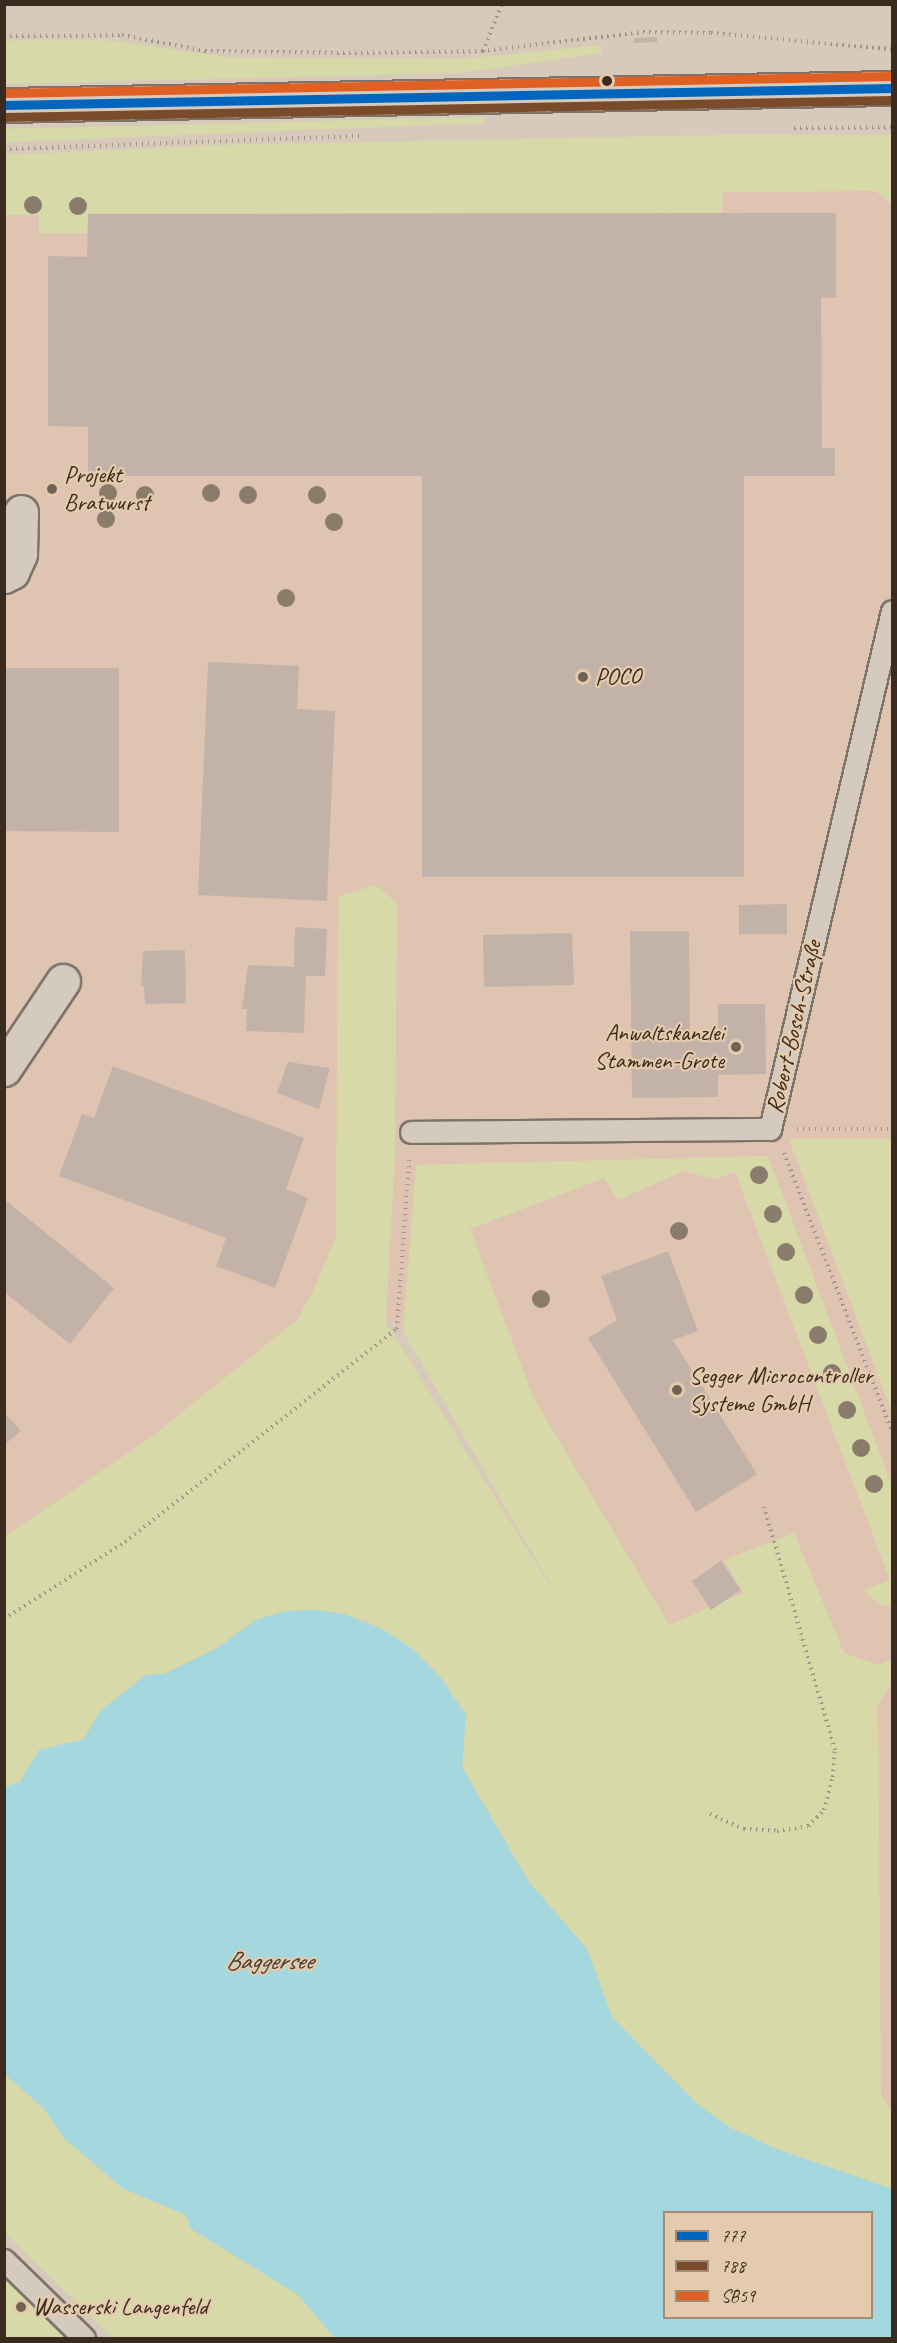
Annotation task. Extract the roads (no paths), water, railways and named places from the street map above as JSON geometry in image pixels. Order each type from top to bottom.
[{"type":"street","points":[[4,105],[892,87]]},
{"type":"street","points":[[4,576],[12,572],[20,554],[21,512]]},
{"type":"street","points":[[4,1069],[63,981]]},
{"type":"lane","name":"Robert-Bosch-Straße","points":[[411,1132],[770,1129],[892,611]]},
{"type":"lane","points":[[4,2259],[84,2338]]},
{"type":"water","name":"Baggersee","points":[[316,1610],[345,1614],[386,1631],[414,1650],[441,1678],[466,1715],[462,1767],[529,1882],[587,1949],[612,2017],[697,2104],[731,2128],[774,2148],[892,2189],[892,2338],[335,2338],[297,2294],[191,2229],[186,2215],[122,2188],[64,2138],[44,2109],[5,2074],[5,1787],[20,1782],[39,1750],[84,1739],[100,1711],[146,1675],[164,1674],[217,1648],[256,1620],[285,1611]]},
{"type":"place","name":"Projekt Bratwurst","points":[[52,489]]},
{"type":"place","name":"POCO","points":[[583,677]]},
{"type":"place","name":"Anwaltskanzlei Stammen-Grote","points":[[736,1047]]},
{"type":"place","name":"Segger Microcontroller Systeme GmbH","points":[[677,1390]]},
{"type":"place","name":"Wasserski Langenfeld","points":[[21,2307]]}]
